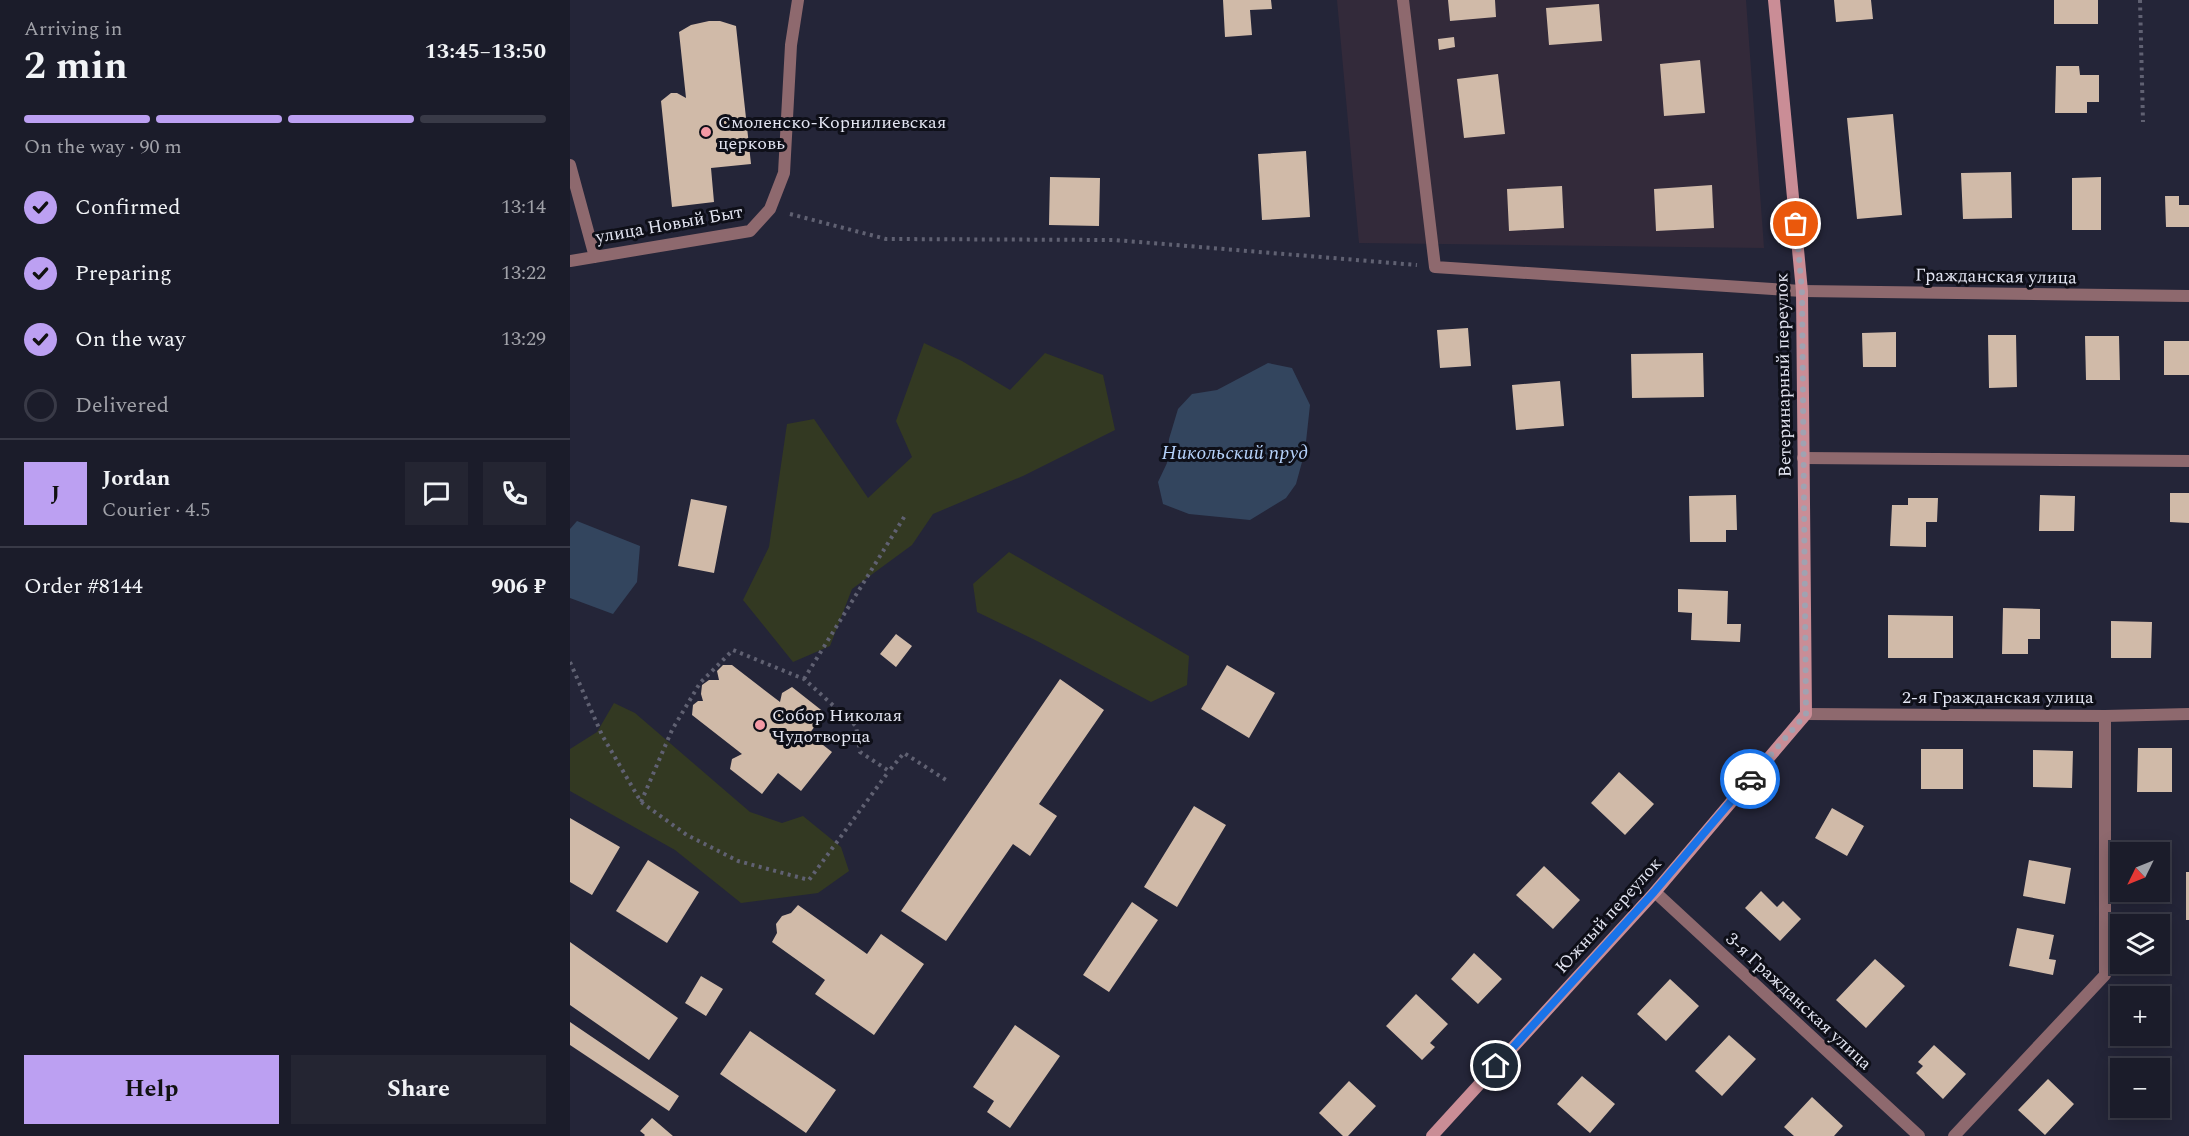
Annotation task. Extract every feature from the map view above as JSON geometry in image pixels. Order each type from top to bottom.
[{"type":"street","name":"улица Новый Быт","points":[[570,261],[750,231],[770,209],[784,173],[791,45],[798,0]]},
{"type":"street","points":[[1403,0],[1436,267]]},
{"type":"street","name":"Ветеринарный переулок","points":[[1774,0],[1802,291],[1806,714]]},
{"type":"street","points":[[570,165],[595,256]]},
{"type":"street","name":"Гражданская улица","points":[[1436,267],[1802,291],[2189,296]]},
{"type":"street","points":[[1803,458],[2189,461]]},
{"type":"street","name":"2-я Гражданская улица","points":[[1806,714],[2105,716],[2189,714]]},
{"type":"street","name":"Южный переулок","points":[[1432,1136],[1654,892],[1806,714]]},
{"type":"street","points":[[1954,1136],[2105,975],[2105,716]]},
{"type":"street","name":"3-я Гражданская улица","points":[[1654,892],[1914,1134]]},
{"type":"path","points":[[2140,0],[2143,122]]},
{"type":"path","points":[[770,209],[886,238],[1115,240],[1436,267]]},
{"type":"path","points":[[804,679],[906,514]]},
{"type":"path","points":[[641,802],[672,730],[700,682],[733,650],[804,679],[856,726],[860,752],[889,771]]},
{"type":"path","points":[[570,662],[602,735],[641,802],[687,835],[738,861],[809,880],[904,753],[946,780]]},
{"type":"shaded area","points":[[1337,0],[1746,0],[1764,248],[1359,243]]},
{"type":"green space","points":[[924,343],[962,361],[1010,390],[1045,353],[1103,375],[1115,430],[1023,476],[933,514],[912,545],[852,589],[830,646],[793,662],[743,600],[769,547],[787,424],[814,419],[868,498],[912,457],[896,421]]},
{"type":"green space","points":[[1009,552],[1189,656],[1187,685],[1151,702],[1039,642],[977,612],[973,584]]},
{"type":"green space","points":[[614,703],[635,713],[750,812],[782,823],[803,816],[841,847],[849,871],[818,893],[741,903],[675,850],[570,791],[570,749],[597,732]]},
{"type":"water","name":"Никольский пруд","points":[[1268,363],[1292,368],[1310,405],[1305,451],[1296,484],[1286,498],[1250,520],[1189,514],[1163,504],[1158,482],[1167,463],[1169,439],[1178,409],[1192,394],[1217,390]]},
{"type":"water","points":[[577,521],[640,546],[637,582],[613,614],[570,598],[570,529]]},
{"type":"building","points":[[1223,0],[1271,0],[1272,9],[1250,10],[1252,35],[1225,37]]},
{"type":"building","points":[[1448,0],[1495,0],[1496,17],[1450,21]]},
{"type":"building","points":[[1834,0],[1871,0],[1873,19],[1836,22]]},
{"type":"building","points":[[2054,0],[2098,0],[2098,24],[2054,24]]},
{"type":"building","points":[[1599,4],[1602,41],[1549,45],[1546,8]]},
{"type":"building","name":"Смоленско-Корнилиевская церковь","points":[[720,21],[736,26],[751,164],[711,168],[714,202],[672,207],[661,101],[671,93],[677,93],[686,98],[679,32],[691,25]]},
{"type":"building","points":[[1454,37],[1455,47],[1439,50],[1438,39]]},
{"type":"building","points":[[1700,60],[1705,113],[1664,116],[1660,64]]},
{"type":"building","points":[[2056,66],[2079,66],[2080,75],[2099,75],[2099,102],[2087,102],[2087,113],[2055,113]]},
{"type":"building","points":[[1498,74],[1505,134],[1464,138],[1457,79]]},
{"type":"building","points":[[1893,114],[1902,215],[1857,219],[1847,118]]},
{"type":"building","points":[[1306,151],[1310,217],[1262,220],[1258,154]]},
{"type":"building","points":[[2011,172],[2012,218],[1963,219],[1961,173]]},
{"type":"building","points":[[1050,177],[1100,178],[1099,226],[1049,225]]},
{"type":"building","points":[[2101,177],[2101,230],[2072,230],[2072,178]]},
{"type":"building","points":[[1712,185],[1714,228],[1656,231],[1654,189]]},
{"type":"building","points":[[1562,186],[1564,228],[1509,231],[1507,189]]},
{"type":"building","points":[[2165,196],[2179,196],[2179,205],[2189,205],[2189,227],[2166,227]]},
{"type":"building","points":[[1468,328],[1471,366],[1440,368],[1437,330]]},
{"type":"building","points":[[1896,332],[1896,367],[1863,367],[1862,333]]},
{"type":"building","points":[[1988,335],[2016,335],[2017,387],[1989,388]]},
{"type":"building","points":[[2085,336],[2119,336],[2120,380],[2086,380]]},
{"type":"building","points":[[2164,341],[2189,341],[2189,375],[2164,375]]},
{"type":"building","points":[[1703,353],[1704,397],[1632,398],[1631,354]]},
{"type":"building","points":[[1560,381],[1564,426],[1516,430],[1512,385]]},
{"type":"building","points":[[2170,493],[2189,493],[2189,523],[2170,522]]},
{"type":"building","points":[[1736,495],[1737,530],[1726,530],[1726,542],[1690,542],[1689,496]]},
{"type":"building","points":[[2040,495],[2075,496],[2074,531],[2039,531]]},
{"type":"building","points":[[1908,498],[1938,498],[1937,522],[1926,522],[1926,547],[1890,546],[1892,505],[1908,505]]},
{"type":"building","points":[[691,499],[727,506],[714,573],[678,566]]},
{"type":"building","points":[[1678,589],[1728,591],[1727,624],[1741,624],[1740,642],[1691,640],[1692,613],[1678,612]]},
{"type":"building","points":[[2003,608],[2040,609],[2040,639],[2028,639],[2028,654],[2002,654]]},
{"type":"building","points":[[1888,615],[1953,616],[1953,658],[1888,658]]},
{"type":"building","points":[[2111,621],[2152,622],[2151,658],[2111,658]]},
{"type":"building","points":[[896,634],[912,646],[896,667],[880,654]]},
{"type":"building","name":"Собор Николая Чудотворца","points":[[723,665],[732,665],[780,702],[782,693],[792,687],[825,713],[809,734],[832,752],[801,791],[778,773],[762,794],[730,769],[732,759],[742,754],[692,715],[693,705],[698,701],[703,701],[702,685],[709,680],[719,680],[717,671]]},
{"type":"building","points":[[1227,665],[1275,693],[1249,738],[1201,709]]},
{"type":"building","points":[[1060,679],[1104,710],[1039,804],[1057,816],[1030,856],[1013,844],[946,941],[901,911]]},
{"type":"building","points":[[2138,748],[2172,748],[2172,792],[2137,792]]},
{"type":"building","points":[[1921,749],[1963,749],[1963,789],[1921,789]]},
{"type":"building","points":[[2033,750],[2073,751],[2072,788],[2033,787]]},
{"type":"building","points":[[1619,772],[1654,804],[1625,835],[1591,803]]},
{"type":"building","points":[[1194,806],[1226,825],[1177,907],[1144,887]]},
{"type":"building","points":[[1832,808],[1864,826],[1847,856],[1815,838]]},
{"type":"building","points":[[570,818],[620,847],[592,895],[570,882]]},
{"type":"building","points":[[648,860],[699,892],[667,943],[616,911]]},
{"type":"building","points":[[2029,860],[2071,868],[2065,904],[2023,896]]},
{"type":"building","points":[[1544,866],[1580,900],[1553,929],[1516,895]]},
{"type":"building","points":[[2186,872],[2189,872],[2189,920],[2186,920]]},
{"type":"building","points":[[1761,891],[1777,907],[1783,901],[1801,919],[1780,941],[1745,908]]},
{"type":"building","points":[[1132,902],[1158,920],[1109,992],[1083,975]]},
{"type":"building","points":[[798,905],[867,954],[881,934],[924,964],[874,1035],[815,994],[825,980],[772,942],[777,933],[776,924],[782,916],[791,913]]},
{"type":"building","points":[[2017,928],[2054,935],[2049,959],[2056,960],[2053,975],[2009,966]]},
{"type":"building","points":[[570,942],[678,1018],[649,1060],[570,1005]]},
{"type":"building","points":[[1474,953],[1502,979],[1478,1004],[1451,979]]},
{"type":"building","points":[[1875,959],[1905,986],[1866,1028],[1836,1000]]},
{"type":"building","points":[[701,976],[723,989],[706,1016],[685,1003]]},
{"type":"building","points":[[1670,979],[1699,1006],[1666,1041],[1637,1014]]},
{"type":"building","points":[[1416,994],[1448,1024],[1430,1043],[1435,1047],[1422,1060],[1386,1026]]},
{"type":"building","points":[[570,1022],[679,1096],[669,1111],[570,1045]]},
{"type":"building","points":[[1015,1025],[1060,1056],[1010,1128],[987,1112],[994,1101],[973,1087]]},
{"type":"building","points":[[750,1031],[836,1090],[806,1133],[720,1074]]},
{"type":"building","points":[[1729,1035],[1756,1059],[1722,1096],[1695,1071]]},
{"type":"building","points":[[1934,1045],[1966,1074],[1943,1099],[1916,1073],[1923,1066],[1918,1062]]},
{"type":"building","points":[[1582,1076],[1615,1104],[1590,1133],[1557,1104]]},
{"type":"building","points":[[2048,1079],[2074,1104],[2045,1135],[2018,1110]]},
{"type":"building","points":[[1349,1081],[1376,1106],[1348,1136],[1343,1136],[1319,1113]]},
{"type":"building","points":[[1812,1097],[1843,1126],[1834,1136],[1794,1136],[1784,1127]]},
{"type":"building","points":[[652,1118],[673,1136],[644,1136],[640,1131]]},
{"type":"way so far","points":[[1750,779],[1806,714],[1802,291],[1796,224]]},
{"type":"place","name":"Смоленско-Корнилиевская церковь","points":[[706,132]]},
{"type":"place","name":"Собор Николая Чудотворца","points":[[760,725]]},
{"type":"route","points":[[1496,1066],[1654,892],[1750,779]]}]
